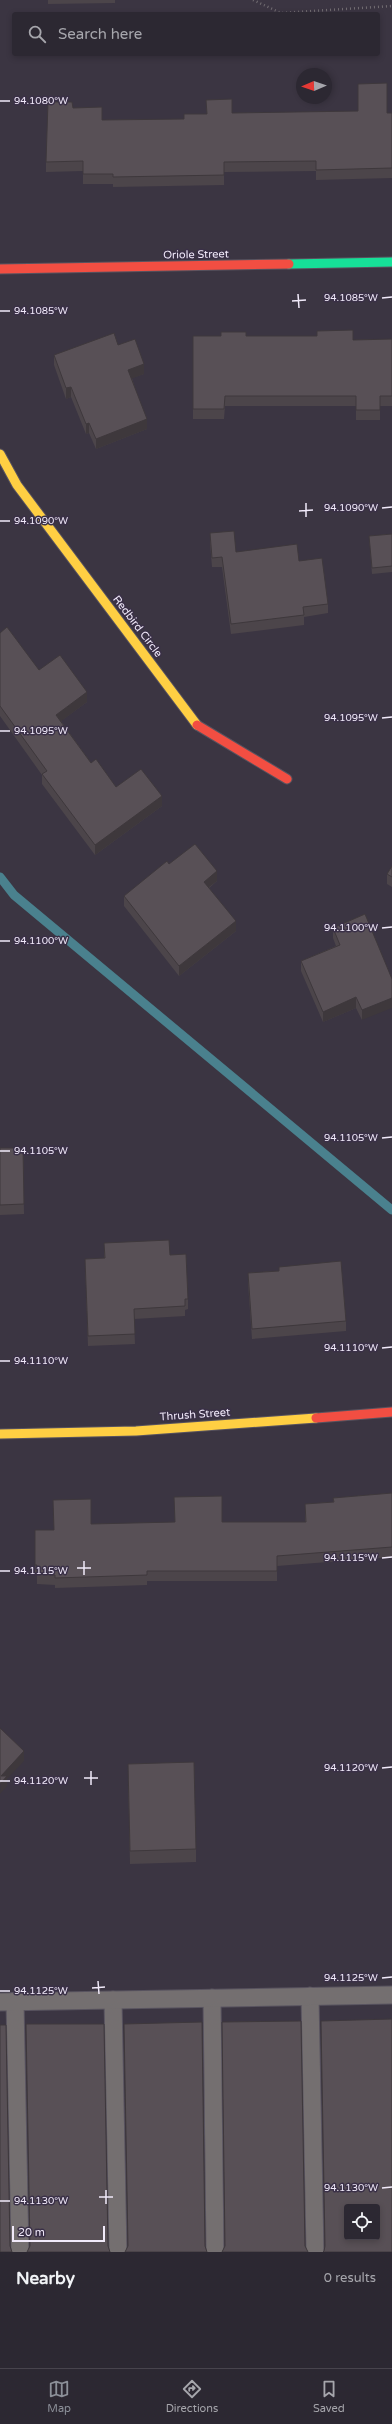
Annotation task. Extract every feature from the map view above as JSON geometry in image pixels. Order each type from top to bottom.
[{"type":"street","name":"Oriole Street","points":[[0,269],[392,262]]},
{"type":"street","name":"Redbird Circle","points":[[0,454],[17,485],[198,727],[287,779]]},
{"type":"street","name":"Thrush Street","points":[[0,1434],[136,1431],[392,1412]]},
{"type":"lane","points":[[20,2252],[7,2002],[392,1995]]},
{"type":"lane","points":[[310,1996],[315,2252]]},
{"type":"lane","points":[[212,1998],[215,2252]]},
{"type":"lane","points":[[113,2000],[118,2252]]},
{"type":"path","points":[[253,0],[279,12]]},
{"type":"path","points":[[297,12],[392,6]]},
{"type":"building","points":[[387,83],[387,113],[392,113],[392,168],[316,170],[316,161],[224,162],[224,175],[113,177],[113,174],[83,174],[83,161],[46,162],[48,102],[72,102],[73,108],[102,107],[102,120],[184,119],[184,114],[207,114],[206,100],[232,99],[232,113],[358,111],[358,84]]},
{"type":"building","points":[[353,330],[353,340],[392,339],[392,396],[380,396],[380,410],[356,410],[356,396],[225,396],[224,409],[193,409],[193,336],[221,336],[221,332],[246,332],[246,336],[317,336],[317,331]]},
{"type":"building","points":[[114,333],[118,345],[135,339],[144,364],[128,370],[147,419],[96,439],[89,423],[86,424],[71,387],[66,388],[54,355]]},
{"type":"building","points":[[234,531],[236,552],[297,544],[299,561],[322,558],[328,604],[303,607],[304,615],[231,624],[222,557],[212,558],[210,533]]},
{"type":"building","points":[[392,534],[392,566],[372,568],[369,536]]},
{"type":"building","points":[[7,627],[39,670],[60,655],[87,692],[56,715],[91,763],[96,759],[116,787],[141,769],[162,796],[95,845],[42,774],[47,771],[0,706],[0,633]]},
{"type":"building","points":[[195,844],[217,871],[204,882],[236,921],[179,966],[124,896],[167,861],[169,864]]},
{"type":"building","points":[[392,866],[392,877],[387,874]]},
{"type":"building","points":[[365,914],[392,979],[392,998],[362,1010],[356,997],[323,1012],[301,961],[340,945],[333,928]]},
{"type":"building","points":[[0,1148],[23,1148],[24,1204],[0,1205]]},
{"type":"building","points":[[169,1240],[170,1255],[186,1254],[188,1299],[185,1299],[185,1306],[134,1309],[135,1334],[88,1336],[85,1259],[105,1258],[104,1243]]},
{"type":"building","points":[[341,1261],[346,1321],[252,1329],[248,1273],[279,1271],[279,1267]]},
{"type":"building","points":[[392,1493],[392,1547],[277,1556],[277,1571],[147,1571],[147,1575],[55,1578],[55,1575],[37,1574],[37,1565],[35,1565],[35,1530],[54,1530],[53,1500],[91,1499],[91,1524],[175,1522],[174,1497],[222,1496],[222,1522],[306,1522],[305,1504],[334,1502],[333,1498]]},
{"type":"building","points":[[0,1728],[24,1751],[1,1776],[7,1776],[0,1784]]},
{"type":"building","points":[[194,1762],[196,1849],[130,1851],[128,1764]]},
{"type":"building","points":[[392,2019],[392,2252],[323,2252],[325,2246],[321,2021]]},
{"type":"building","points":[[301,2021],[305,2246],[308,2252],[222,2252],[225,2246],[222,2022]]},
{"type":"building","points":[[202,2022],[205,2246],[207,2252],[125,2252],[128,2246],[124,2024]]},
{"type":"building","points":[[26,2024],[104,2024],[108,2246],[110,2252],[27,2252],[30,2246]]},
{"type":"building","points":[[0,2025],[6,2025],[10,2246],[12,2252],[0,2252]]},
{"type":"waterway","points":[[0,877],[14,895],[392,1210]]},
{"type":"traffic: fast","points":[[289,264],[392,262]]},
{"type":"traffic: slow","points":[[0,454],[17,485],[197,725]]},
{"type":"traffic: slow","points":[[0,1434],[136,1431],[316,1418]]},
{"type":"traffic: jam","points":[[0,269],[289,264]]},
{"type":"traffic: jam","points":[[197,725],[287,779]]},
{"type":"traffic: jam","points":[[316,1418],[392,1412]]}]
